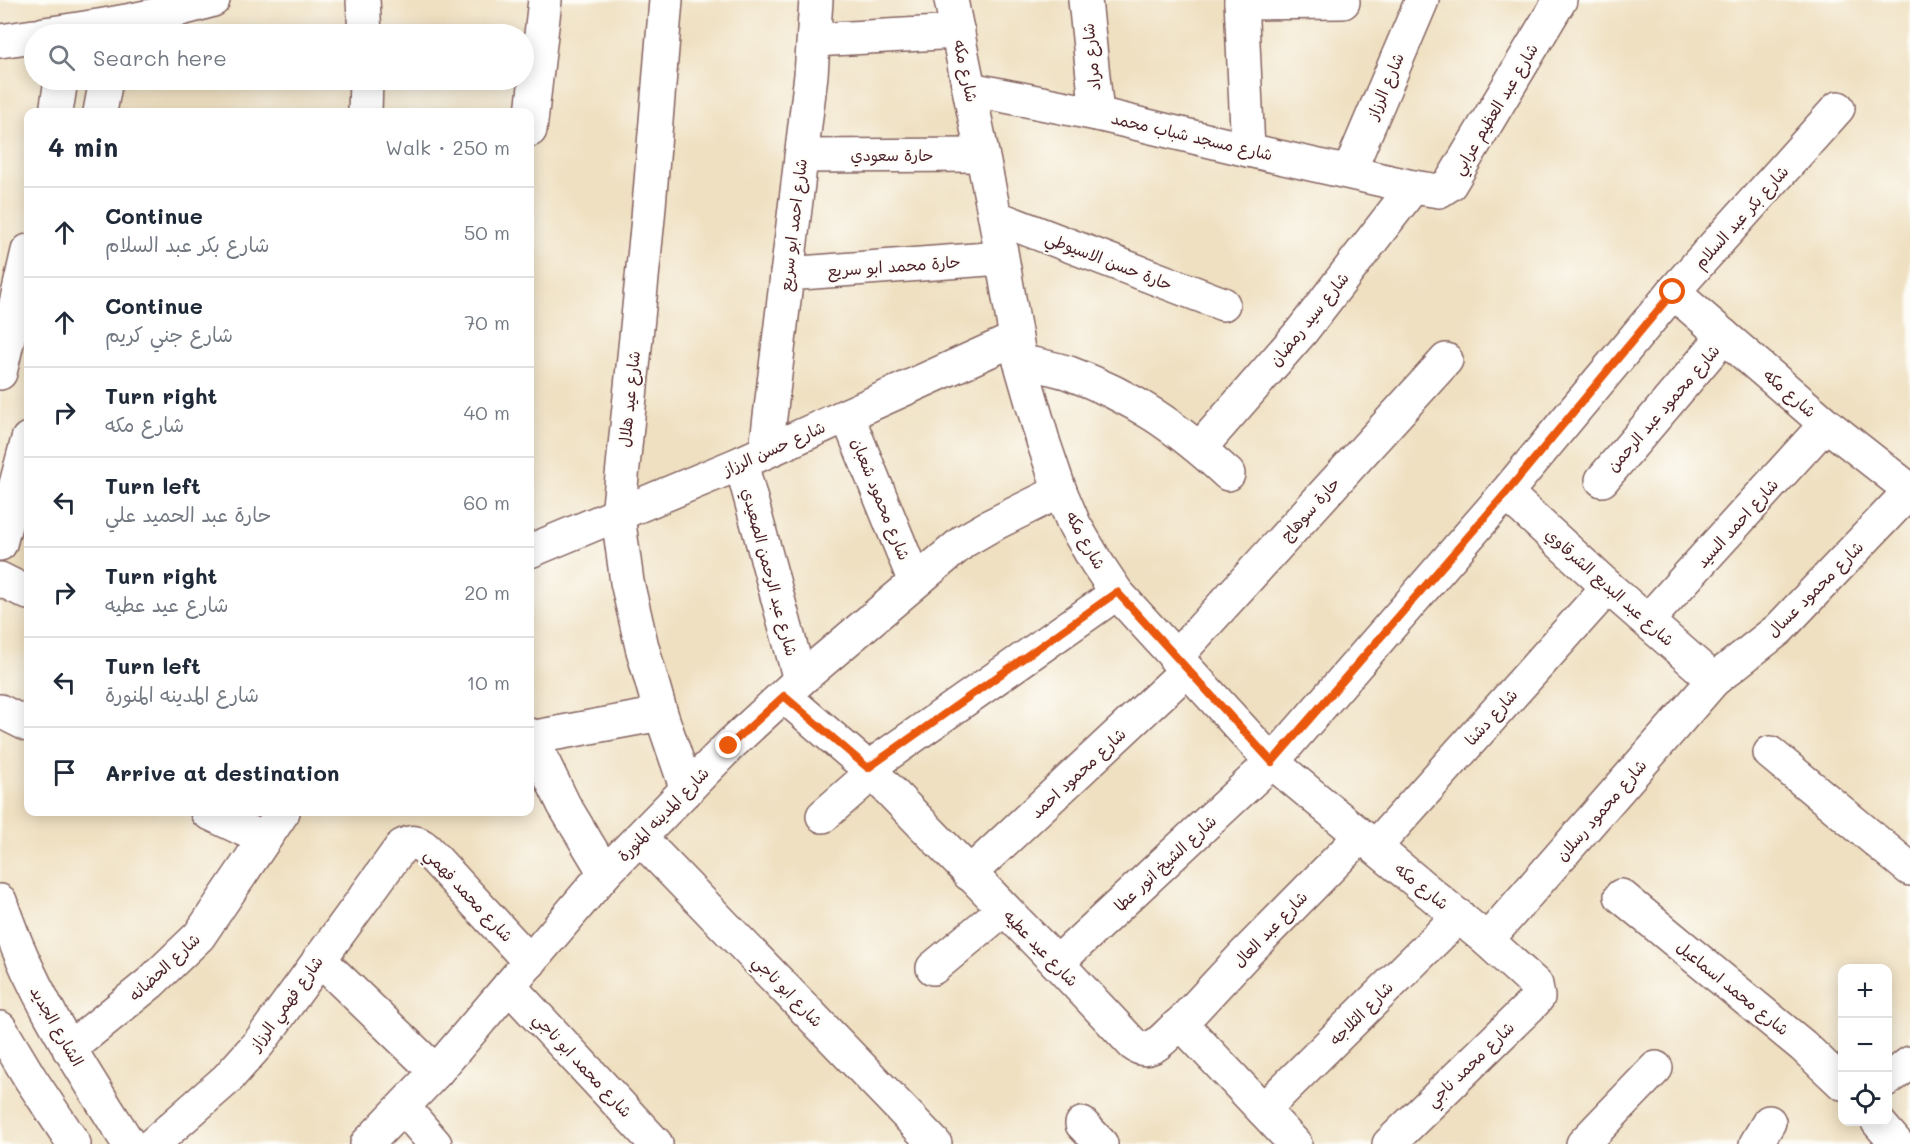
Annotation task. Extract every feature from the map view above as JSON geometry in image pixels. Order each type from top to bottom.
[{"type":"street","points":[[132,24],[213,0]]},
{"type":"street","points":[[363,0],[364,24]]},
{"type":"street","points":[[533,108],[545,0]]},
{"type":"street","name":"شارع عيد هلال","points":[[666,0],[648,218],[618,516],[627,582],[642,647],[661,714],[687,790]]},
{"type":"street","name":"شارع احمد ابو سريع","points":[[754,457],[787,274],[814,40],[816,0]]},
{"type":"street","name":"شارع مكه","points":[[951,0],[995,217],[1018,350],[1044,444],[1060,490],[1074,524],[1095,560],[1117,592],[1272,762],[1459,916],[1532,980]]},
{"type":"street","name":"شارع مراد","points":[[1086,0],[1097,114]]},
{"type":"street","name":"شارع الرزاز","points":[[1348,172],[1422,0]]},
{"type":"street","name":"شارع عبد العظيم عرابي","points":[[1413,187],[1439,191],[1450,184],[1560,0]]},
{"type":"street","points":[[1248,150],[1241,1],[1343,2]]},
{"type":"street","points":[[814,40],[958,32]]},
{"type":"street","points":[[0,41],[24,37]]},
{"type":"street","name":"شارع مسجد شباب محمد","points":[[970,89],[1097,114],[1413,187]]},
{"type":"street","points":[[57,108],[59,90]]},
{"type":"street","points":[[101,108],[104,90]]},
{"type":"street","points":[[365,108],[366,90]]},
{"type":"street","name":"شارع بكر عبد السلام","points":[[1506,493],[1673,292],[1838,108]]},
{"type":"street","name":"حارة سعودي","points":[[801,156],[982,155]]},
{"type":"street","name":"شارع سيد رمضان","points":[[1200,448],[1302,331],[1413,187]]},
{"type":"street","name":"حارة حسن الاسيوطي","points":[[995,217],[1223,304]]},
{"type":"street","name":"حارة محمد ابو سريع","points":[[787,274],[1001,258]]},
{"type":"street","points":[[0,373],[24,268]]},
{"type":"street","name":"شارع مكه","points":[[1673,292],[1826,424],[1910,490]]},
{"type":"street","name":"شارع محمود عبد الرحمن","points":[[1602,480],[1724,336]]},
{"type":"street","points":[[1018,350],[1112,390],[1154,413],[1200,448],[1228,474]]},
{"type":"street","name":"شارع حسن الرزاز","points":[[534,550],[848,415],[1018,350]]},
{"type":"street","name":"حارة سوهاج","points":[[1181,664],[1446,360]]},
{"type":"street","name":"شارع محمود شعبان","points":[[848,415],[915,582]]},
{"type":"street","name":"شارع احمد السيد","points":[[1647,621],[1826,424]]},
{"type":"street","name":"شارع عبد الرحمن الصعيدي","points":[[754,457],[792,688]]},
{"type":"street","points":[[0,544],[24,460]]},
{"type":"street","name":"شارع المدينه المنورة","points":[[367,1144],[404,1108],[436,1072],[605,873],[729,746],[792,688],[964,541],[1060,490]]},
{"type":"street","name":"شارع محمود عسال","points":[[1714,680],[1787,621],[1910,490]]},
{"type":"street","name":"شارع عبد البديع الشرقاوي","points":[[1506,493],[1714,680]]},
{"type":"street","name":"شارع الشيخ انور عطا","points":[[1057,963],[1272,762],[1506,493]]},
{"type":"street","points":[[0,579],[24,591]]},
{"type":"street","name":"شارع دشنا","points":[[1368,842],[1608,587]]},
{"type":"street","points":[[823,816],[870,771],[1117,592]]},
{"type":"street","name":"شارع محمود احمد","points":[[969,874],[1181,664]]},
{"type":"street","name":"شارع محمود رسلان","points":[[1487,940],[1714,680]]},
{"type":"street","name":"شارع عيد عطيه","points":[[792,688],[1139,1049],[1148,1050],[1155,1046],[1181,1023]]},
{"type":"street","points":[[0,711],[24,723]]},
{"type":"street","points":[[534,736],[661,714]]},
{"type":"street","points":[[534,745],[564,805],[605,873]]},
{"type":"street","points":[[1770,753],[1910,869]]},
{"type":"street","points":[[215,816],[264,839]]},
{"type":"street","name":"شارع الحضانه","points":[[69,1049],[150,983],[199,936],[280,816]]},
{"type":"street","name":"شارع ابو ناجي","points":[[640,838],[935,1144]]},
{"type":"street","name":"شارع محمد فهمي","points":[[402,846],[410,842],[419,843],[426,849],[530,962]]},
{"type":"street","name":"شارع عبد العال","points":[[1181,1023],[1247,952],[1368,842]]},
{"type":"street","name":"شارع فهمي الرزاز","points":[[153,1144],[227,1079],[259,1043],[402,846]]},
{"type":"street","name":"شارع محمد اسماعيل","points":[[1621,896],[1803,1046],[1838,1079]]},
{"type":"street","name":"الشارع الجديد","points":[[0,901],[33,986],[69,1049],[129,1144]]},
{"type":"street","points":[[933,968],[1004,909]]},
{"type":"street","name":"شارع الثلاجه","points":[[1263,1110],[1459,916]]},
{"type":"street","points":[[319,959],[436,1072]]},
{"type":"street","name":"شارع محمد ناجي","points":[[1389,1144],[1534,1002],[1538,997],[1538,990],[1532,980]]},
{"type":"street","name":"شارع محمد ابو ناجي","points":[[509,986],[656,1144]]},
{"type":"street","points":[[1181,1023],[1295,1144]]},
{"type":"street","points":[[0,1028],[74,1144]]},
{"type":"street","points":[[1892,1075],[1910,1063]]},
{"type":"street","points":[[1583,1144],[1656,1068]]},
{"type":"street","points":[[404,1108],[435,1144]]},
{"type":"street","points":[[1881,1126],[1897,1144]]},
{"type":"route","points":[[729,746],[784,696],[868,768],[1117,592],[1272,762],[1506,493],[1673,292]]}]
